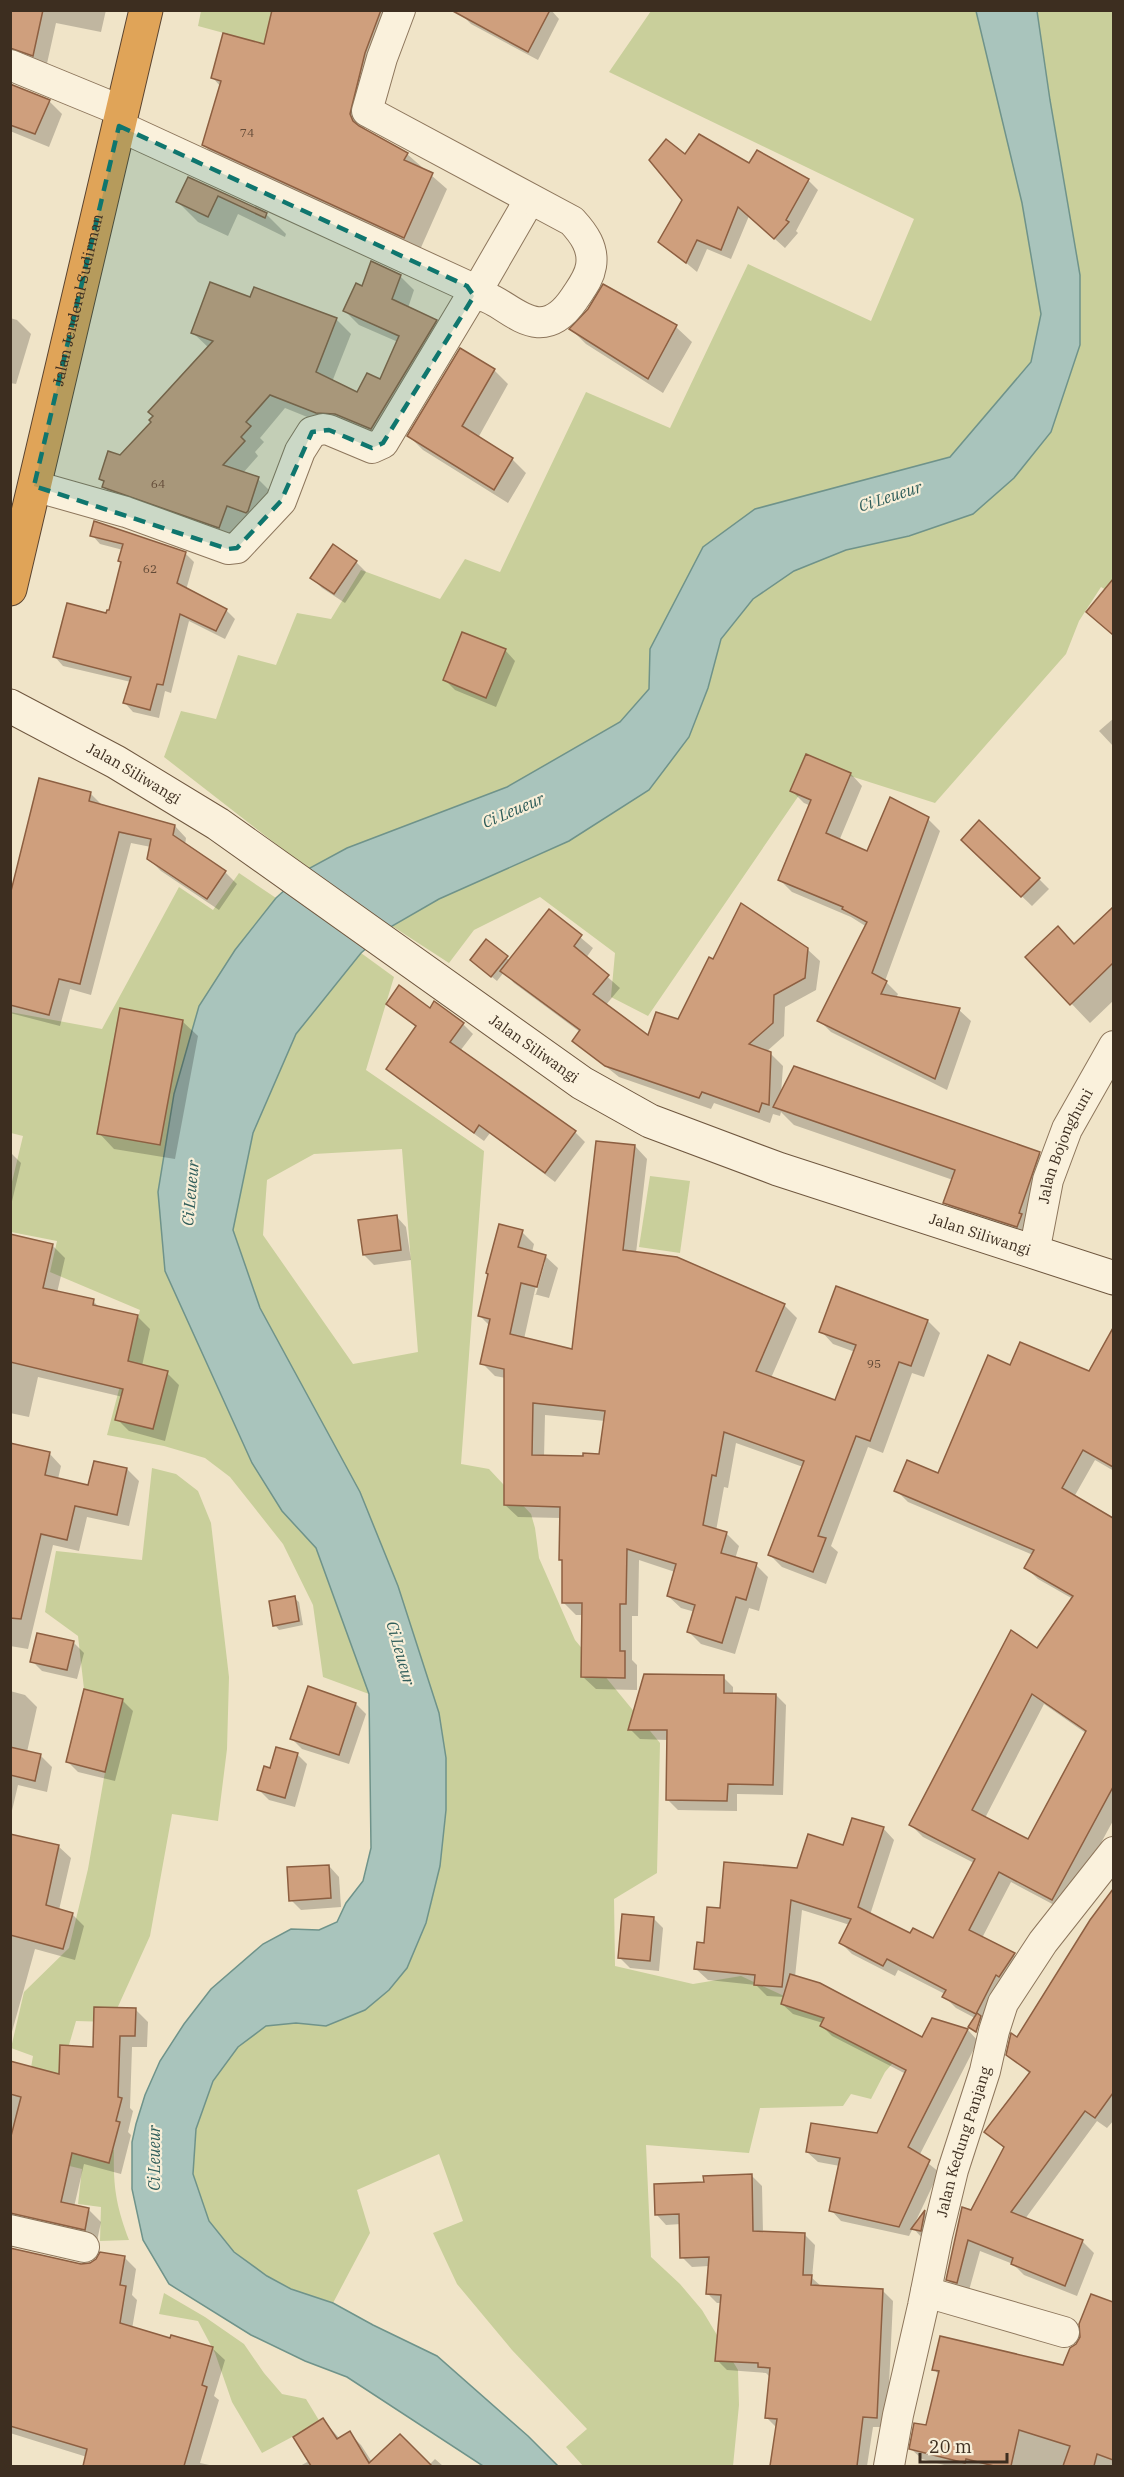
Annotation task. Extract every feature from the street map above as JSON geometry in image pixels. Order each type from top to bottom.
[{"type":"highway","name":"Jalan Jenderal Sudirman","points":[[10,589],[146,10]]},
{"type":"main road","name":"Jalan Siliwangi","points":[[10,706],[116,762],[218,824],[582,1083],[650,1121],[778,1169],[1113,1278]]},
{"type":"street","points":[[10,65],[457,281],[467,286],[474,296],[484,297],[534,322],[545,322],[565,312],[588,279],[591,250],[585,234],[572,221],[367,111],[382,58],[400,10]]},
{"type":"street","points":[[34,486],[126,512],[228,549],[237,548],[281,501],[300,451],[312,432],[317,429],[329,430],[372,448],[383,443],[424,378],[466,303],[474,296],[530,199]]},
{"type":"street","name":"Jalan Bojonghuni","points":[[1034,1253],[1048,1180],[1067,1129],[1113,1046]]},
{"type":"street","name":"Jalan Kedung Panjang","points":[[889,2466],[898,2415],[953,2170],[985,2071],[1003,2003],[1043,1942],[1113,1852]]},
{"type":"street","points":[[10,2230],[84,2247]]},
{"type":"street","points":[[926,2292],[1064,2332]]},
{"type":"highlighted area","points":[[119,126],[467,286],[474,296],[383,443],[372,448],[329,430],[312,432],[281,501],[237,548],[228,549],[34,486]]},
{"type":"green space","points":[[201,11],[272,11],[264,44],[198,26]]},
{"type":"green space","points":[[651,11],[976,11],[1023,203],[1041,314],[1031,362],[950,457],[755,509],[650,649],[649,689],[620,722],[507,787],[347,848],[308,869],[164,757],[181,711],[216,719],[238,655],[276,665],[297,613],[331,619],[361,570],[440,599],[465,559],[500,572],[586,392],[670,428],[748,264],[871,321],[914,219],[609,72]]},
{"type":"green space","points":[[1037,11],[1113,11],[1113,594],[1101,587],[1079,621],[1066,654],[935,803],[819,766],[648,1016],[611,997],[615,953],[540,897],[474,930],[449,963],[392,926],[439,899],[689,737],[708,688],[721,639],[753,599],[794,571],[846,550],[909,536],[973,514],[1014,478],[1051,432],[1080,345],[1080,275]]},
{"type":"green space","points":[[239,873],[276,898],[235,950],[199,1006],[174,1094],[158,1192],[165,1271],[252,1463],[282,1511],[316,1548],[369,1694],[323,1677],[313,1605],[283,1544],[230,1477],[205,1458],[164,1446],[107,1435],[140,1310],[50,1272],[57,1241],[11,1232],[11,1186],[23,1136],[11,1133],[10,1012],[102,1029],[179,887],[213,910]]},
{"type":"green space","points":[[361,953],[394,977],[366,1070],[484,1151],[461,1464],[489,1469],[531,1514],[539,1558],[575,1640],[660,1743],[657,1873],[614,1899],[615,1966],[693,1984],[741,1976],[903,2051],[885,2072],[871,2099],[851,2094],[843,2106],[760,2108],[749,2153],[646,2145],[651,2257],[680,2284],[702,2310],[738,2370],[739,2405],[733,2466],[583,2466],[566,2447],[587,2429],[512,2350],[457,2284],[433,2233],[463,2221],[439,2154],[357,2190],[370,2233],[333,2303],[291,2289],[267,2276],[234,2252],[209,2221],[193,2174],[196,2129],[213,2081],[238,2047],[266,2026],[296,2023],[326,2026],[365,2010],[407,1968],[426,1923],[440,1866],[446,1810],[446,1758],[439,1713],[398,1586],[360,1492],[260,1308],[233,1230],[253,1133],[296,1034]],"holes":[[[402,1149],[418,1352],[353,1364],[263,1235],[267,1180],[314,1154]]]},
{"type":"green space","points":[[650,1176],[690,1181],[680,1253],[639,1247]]},
{"type":"green space","points":[[152,1468],[176,1474],[198,1491],[211,1523],[229,1677],[227,1749],[218,1821],[172,1814],[150,1936],[111,2022],[76,2021],[64,2062],[88,2147],[114,2150],[116,2196],[129,2240],[100,2241],[101,2207],[78,2204],[82,2169],[57,2163],[29,2079],[33,2056],[11,2048],[24,1992],[69,1948],[88,1869],[105,1772],[123,1700],[84,1689],[78,1636],[45,1612],[56,1551],[142,1560]]},
{"type":"green space","points":[[164,2293],[205,2317],[244,2344],[282,2394],[306,2399],[320,2422],[262,2453],[232,2402],[215,2353],[198,2321],[159,2314]]},
{"type":"water","name":"Ci Leueur","points":[[976,11],[1037,11],[1080,275],[1080,345],[1051,432],[1014,478],[973,514],[909,536],[846,550],[794,571],[753,599],[721,639],[708,688],[689,737],[649,790],[569,841],[439,899],[392,926],[361,953],[296,1034],[253,1133],[233,1230],[260,1308],[360,1492],[398,1586],[439,1713],[446,1758],[446,1810],[440,1866],[426,1923],[407,1968],[389,1990],[365,2010],[326,2026],[296,2023],[266,2026],[238,2047],[213,2081],[196,2129],[193,2174],[209,2221],[234,2252],[267,2276],[291,2289],[333,2303],[437,2356],[528,2436],[558,2466],[483,2466],[347,2377],[305,2361],[251,2335],[169,2284],[143,2240],[132,2189],[132,2142],[145,2095],[160,2061],[184,2024],[211,1989],[263,1944],[291,1929],[319,1930],[337,1922],[346,1903],[363,1881],[371,1848],[369,1694],[316,1548],[282,1511],[252,1463],[165,1271],[158,1192],[174,1094],[199,1006],[235,950],[276,898],[308,869],[347,848],[507,787],[620,722],[649,689],[650,649],[703,547],[755,509],[950,457],[1031,362],[1041,314],[1022,203]]},
{"type":"building","points":[[10,10],[43,10],[33,56],[10,48]]},
{"type":"building","points":[[272,10],[381,10],[365,53],[350,114],[359,126],[408,153],[404,160],[433,173],[404,238],[202,145],[221,81],[211,78],[223,33],[264,44]]},
{"type":"building","points":[[451,10],[550,10],[528,52]]},
{"type":"building","points":[[10,84],[50,100],[35,134],[10,125]]},
{"type":"building","points":[[699,134],[749,163],[757,150],[809,179],[786,220],[789,222],[774,239],[738,207],[721,250],[697,240],[686,263],[658,242],[682,200],[649,160],[666,139],[685,154]]},
{"type":"building","points":[[188,177],[267,213],[265,218],[218,196],[208,217],[176,202]]},
{"type":"building","points":[[371,261],[401,275],[392,299],[437,320],[371,429],[335,414],[316,413],[270,395],[246,422],[251,426],[241,437],[245,441],[223,465],[259,477],[248,511],[246,513],[227,506],[219,528],[102,487],[104,481],[99,479],[108,451],[120,455],[151,422],[149,420],[153,416],[148,412],[213,341],[191,333],[210,282],[250,297],[254,287],[337,318],[316,372],[357,392],[367,373],[380,379],[399,336],[343,311],[356,283],[362,286]]},
{"type":"building","points":[[603,284],[677,325],[648,379],[569,329],[588,309]]},
{"type":"building","points":[[460,348],[495,369],[462,426],[513,458],[494,490],[407,436]]},
{"type":"building","points":[[94,521],[186,552],[177,583],[227,609],[216,631],[180,614],[163,685],[157,684],[150,710],[123,703],[131,677],[53,657],[67,603],[106,613],[109,610],[123,544],[90,536]]},
{"type":"building","points":[[333,544],[357,561],[334,594],[310,578]]},
{"type":"building","points":[[1113,579],[1113,635],[1086,612]]},
{"type":"building","points":[[462,632],[506,649],[486,698],[443,680]]},
{"type":"building","points":[[806,754],[851,773],[826,833],[867,851],[890,797],[929,817],[872,973],[887,981],[881,994],[960,1008],[935,1079],[817,1021],[867,922],[842,909],[843,907],[778,880],[811,800],[790,791]]},
{"type":"building","points":[[39,778],[91,792],[89,801],[175,825],[173,835],[226,871],[207,899],[147,859],[151,839],[119,832],[80,984],[59,979],[49,1015],[10,1005],[10,895]]},
{"type":"building","points":[[979,820],[1040,878],[1021,897],[961,840]]},
{"type":"building","points":[[741,903],[808,948],[805,978],[774,995],[773,1023],[749,1044],[771,1052],[769,1105],[762,1103],[759,1112],[702,1092],[699,1098],[605,1066],[572,1041],[580,1030],[500,971],[549,909],[582,935],[574,946],[609,975],[593,994],[648,1035],[656,1012],[678,1019],[709,957],[713,959]]},
{"type":"building","points":[[1113,907],[1113,963],[1070,1005],[1025,957],[1058,926],[1074,944]]},
{"type":"building","points":[[486,939],[508,956],[491,977],[470,960]]},
{"type":"building","points":[[399,985],[430,1008],[434,1001],[464,1023],[450,1042],[576,1131],[545,1173],[479,1125],[474,1133],[386,1069],[416,1026],[386,1004]]},
{"type":"building","points":[[120,1008],[183,1020],[160,1145],[97,1134]]},
{"type":"building","points":[[794,1066],[1040,1152],[1019,1213],[1022,1214],[1017,1227],[943,1203],[955,1170],[773,1107]]},
{"type":"building","points":[[596,1141],[635,1145],[623,1250],[677,1257],[785,1304],[756,1371],[835,1400],[856,1345],[819,1332],[836,1286],[928,1320],[911,1366],[899,1362],[870,1441],[856,1436],[818,1536],[826,1538],[813,1572],[768,1555],[804,1461],[724,1432],[716,1476],[712,1475],[703,1525],[727,1532],[721,1553],[757,1563],[746,1600],[736,1597],[722,1643],[687,1632],[695,1605],[667,1596],[676,1564],[627,1549],[626,1604],[620,1604],[620,1651],[625,1651],[625,1678],[581,1677],[582,1603],[562,1603],[562,1560],[559,1560],[560,1507],[504,1505],[504,1369],[480,1364],[490,1319],[478,1316],[499,1224],[523,1230],[518,1247],[546,1255],[537,1287],[521,1283],[510,1334],[572,1349]],"holes":[[[533,1403],[605,1411],[599,1454],[532,1455]]]},
{"type":"building","points":[[397,1215],[401,1250],[363,1255],[358,1220]]},
{"type":"building","points":[[10,1234],[53,1244],[43,1288],[94,1299],[93,1305],[138,1315],[128,1361],[168,1371],[153,1429],[115,1420],[123,1389],[10,1362]]},
{"type":"building","points":[[1113,1328],[1113,1467],[1083,1450],[1062,1488],[1113,1518],[1113,1787],[1052,1900],[999,1872],[969,1930],[1015,1953],[999,1977],[996,1975],[976,2014],[942,1997],[946,1990],[887,1959],[883,1966],[839,1943],[851,1919],[791,1900],[782,1987],[754,1985],[755,1975],[694,1969],[697,1942],[704,1943],[707,1907],[720,1908],[724,1862],[797,1868],[808,1834],[843,1845],[852,1818],[884,1827],[858,1907],[910,1933],[913,1928],[933,1938],[975,1859],[909,1825],[1011,1630],[1037,1648],[1073,1596],[1024,1568],[1034,1550],[894,1491],[907,1460],[938,1473],[988,1355],[1010,1365],[1020,1342],[1089,1371]],"holes":[[[1032,1694],[1086,1731],[1028,1839],[972,1810]]]},
{"type":"building","points":[[10,1443],[50,1452],[45,1475],[88,1485],[94,1461],[127,1468],[117,1515],[75,1506],[67,1540],[41,1534],[21,1619],[10,1618]]},
{"type":"building","points":[[295,1596],[299,1621],[273,1626],[269,1601]]},
{"type":"building","points":[[37,1633],[74,1641],[67,1670],[30,1662]]},
{"type":"building","points":[[644,1674],[724,1675],[724,1693],[776,1694],[773,1785],[728,1784],[727,1801],[666,1800],[667,1730],[628,1730]]},
{"type":"building","points":[[308,1686],[356,1703],[339,1755],[290,1739]]},
{"type":"building","points":[[84,1689],[123,1699],[105,1772],[66,1762]]},
{"type":"building","points":[[10,1747],[41,1754],[35,1781],[10,1775]]},
{"type":"building","points":[[276,1747],[298,1753],[285,1798],[257,1790],[264,1766],[270,1768]]},
{"type":"building","points":[[10,1834],[59,1845],[46,1905],[73,1913],[63,1949],[10,1935]]},
{"type":"building","points":[[329,1865],[331,1898],[289,1901],[287,1867]]},
{"type":"building","points":[[1113,1889],[1113,2093],[1095,2118],[1085,2111],[1011,2212],[1083,2240],[1065,2286],[1011,2264],[1013,2258],[968,2240],[957,2283],[946,2280],[962,2207],[971,2210],[1004,2147],[984,2132],[1030,2072],[1006,2055],[1011,2033],[1017,2037],[1090,1920]]},
{"type":"building","points":[[622,1914],[654,1917],[650,1961],[618,1958]]},
{"type":"building","points":[[790,1974],[820,1983],[922,2037],[932,2018],[968,2029],[908,2147],[930,2160],[899,2227],[829,2211],[840,2158],[806,2152],[811,2123],[877,2133],[906,2070],[820,2026],[824,2018],[781,2004]]},
{"type":"building","points":[[94,2007],[136,2008],[135,2036],[120,2036],[118,2097],[122,2098],[116,2121],[120,2122],[109,2163],[72,2153],[61,2202],[89,2208],[85,2230],[10,2213],[10,2140],[21,2097],[10,2094],[10,2061],[59,2074],[60,2045],[93,2047]]},
{"type":"building","points":[[977,2013],[981,2016],[976,2032],[968,2027]]},
{"type":"building","points":[[752,2174],[753,2231],[805,2233],[803,2275],[812,2275],[811,2285],[883,2289],[877,2418],[863,2417],[857,2466],[770,2466],[777,2419],[765,2418],[770,2368],[758,2367],[758,2363],[715,2361],[721,2295],[706,2294],[709,2257],[680,2258],[679,2214],[655,2215],[654,2184],[704,2182],[703,2176]]},
{"type":"building","points":[[925,2210],[921,2231],[911,2229]]},
{"type":"building","points":[[10,2248],[81,2264],[90,2263],[100,2252],[125,2256],[120,2285],[126,2286],[120,2323],[170,2338],[171,2335],[213,2347],[202,2385],[207,2387],[184,2466],[83,2466],[87,2449],[10,2426]]},
{"type":"building","points":[[1091,2294],[1113,2302],[1113,2460],[1097,2454],[1094,2466],[1063,2466],[1070,2446],[1019,2430],[1011,2466],[994,2466],[966,2459],[965,2463],[909,2449],[914,2423],[926,2425],[939,2371],[932,2370],[940,2336],[1063,2365],[1070,2348],[1080,2337],[1079,2324]]},
{"type":"building","points":[[323,2418],[337,2439],[350,2431],[369,2463],[400,2434],[432,2466],[311,2466],[293,2437]]}]
